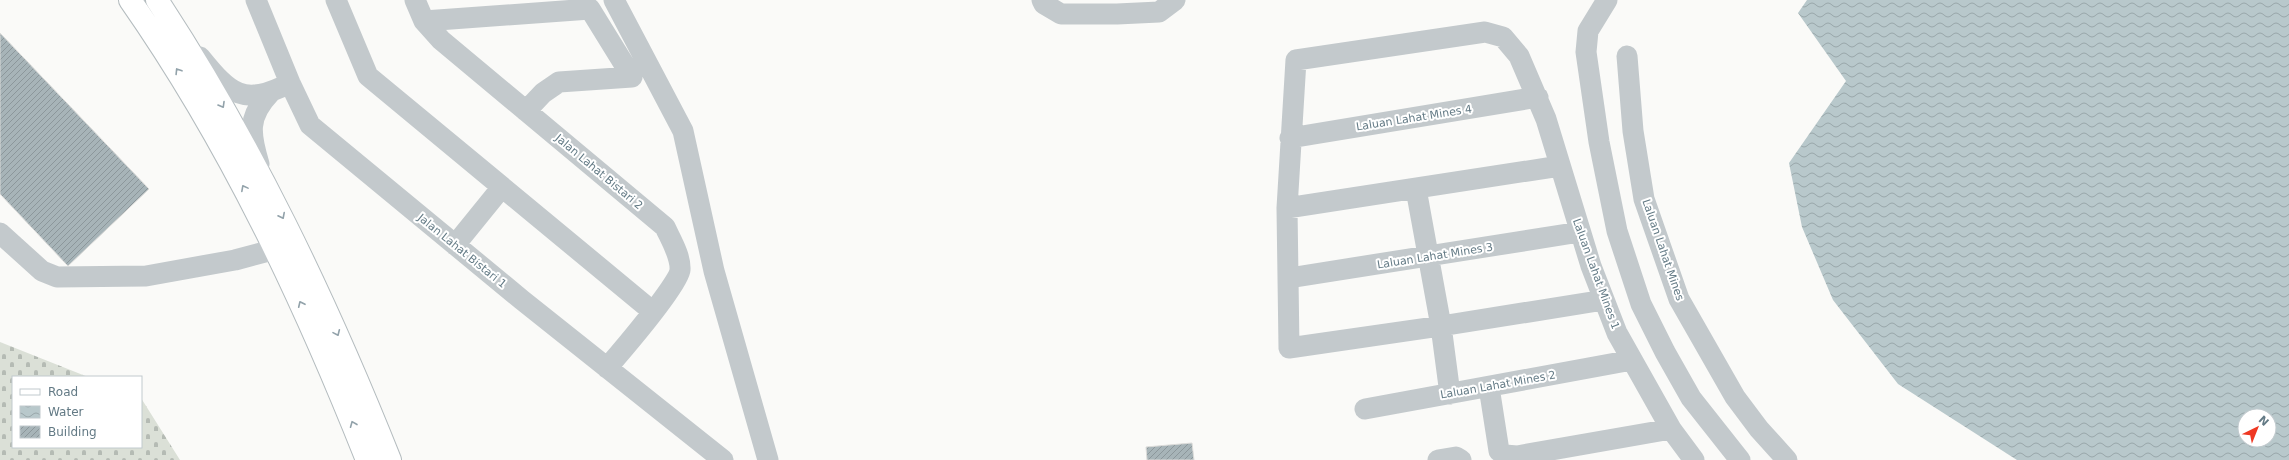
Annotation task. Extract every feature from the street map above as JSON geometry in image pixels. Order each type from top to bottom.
[{"type":"main road","points":[[130,0],[191,92],[226,153],[276,249],[325,357],[367,460]]},
{"type":"main road","points":[[157,0],[171,21],[264,181],[327,310],[390,460]]},
{"type":"street","name":"Jalan Lahat Bistari 1","points":[[256,0],[290,83],[310,125],[455,245],[723,460]]},
{"type":"street","points":[[336,0],[368,76],[652,312]]},
{"type":"street","name":"Jalan Lahat Bistari 2","points":[[415,0],[424,21],[441,40],[665,227],[676,250],[680,271],[669,292],[608,368]]},
{"type":"street","points":[[614,0],[683,131],[714,271],[768,460]]},
{"type":"street","points":[[1042,0],[1044,4],[1061,14],[1159,12],[1175,0]]},
{"type":"street","points":[[1607,0],[1588,31],[1586,52],[1599,142],[1617,231],[1641,304],[1665,352],[1692,398],[1740,460]]},
{"type":"street","points":[[424,21],[590,9],[632,77],[559,82],[543,93],[526,111]]},
{"type":"street","points":[[171,21],[211,70],[232,91],[253,95],[270,93],[290,83]]},
{"type":"street","name":"Laluan Lahat Mines 1","points":[[1290,138],[1296,60],[1485,32],[1503,37],[1519,56],[1538,97],[1580,232],[1617,333],[1671,429],[1694,460]]},
{"type":"street","name":"Laluan Lahat Mines","points":[[1627,56],[1633,131],[1644,199],[1677,293],[1693,326],[1735,397],[1759,429],[1787,460]]},
{"type":"street","points":[[264,181],[253,145],[251,130],[259,105],[270,93]]},
{"type":"street","name":"Laluan Lahat Mines 4","points":[[1290,138],[1538,97]]},
{"type":"street","points":[[1290,138],[1288,208],[1289,348],[1604,300]]},
{"type":"street","points":[[1288,208],[1560,166]]},
{"type":"street","points":[[455,245],[502,187]]},
{"type":"street","points":[[1416,189],[1441,326],[1450,394]]},
{"type":"street","name":"Laluan Lahat Mines 3","points":[[1289,278],[1428,258],[1580,232]]},
{"type":"street","points":[[0,233],[42,271],[57,277],[146,276],[235,260],[276,249]]},
{"type":"street","name":"Laluan Lahat Mines 2","points":[[1365,409],[1632,360]]},
{"type":"street","points":[[1489,387],[1499,451],[1505,455],[1517,456],[1671,429]]},
{"type":"street","points":[[1438,460],[1456,457],[1461,460]]},
{"type":"green space","points":[[0,342],[85,376],[12,376],[12,448],[142,448],[142,400],[180,460],[0,460]]},
{"type":"water","points":[[1807,0],[2289,0],[2289,460],[2017,460],[1898,384],[1833,300],[1802,227],[1789,163],[1846,81],[1798,13]]},
{"type":"building","points":[[0,33],[149,189],[68,266],[0,194]]},
{"type":"building","points":[[1192,443],[1194,460],[1147,460],[1146,447]]}]
